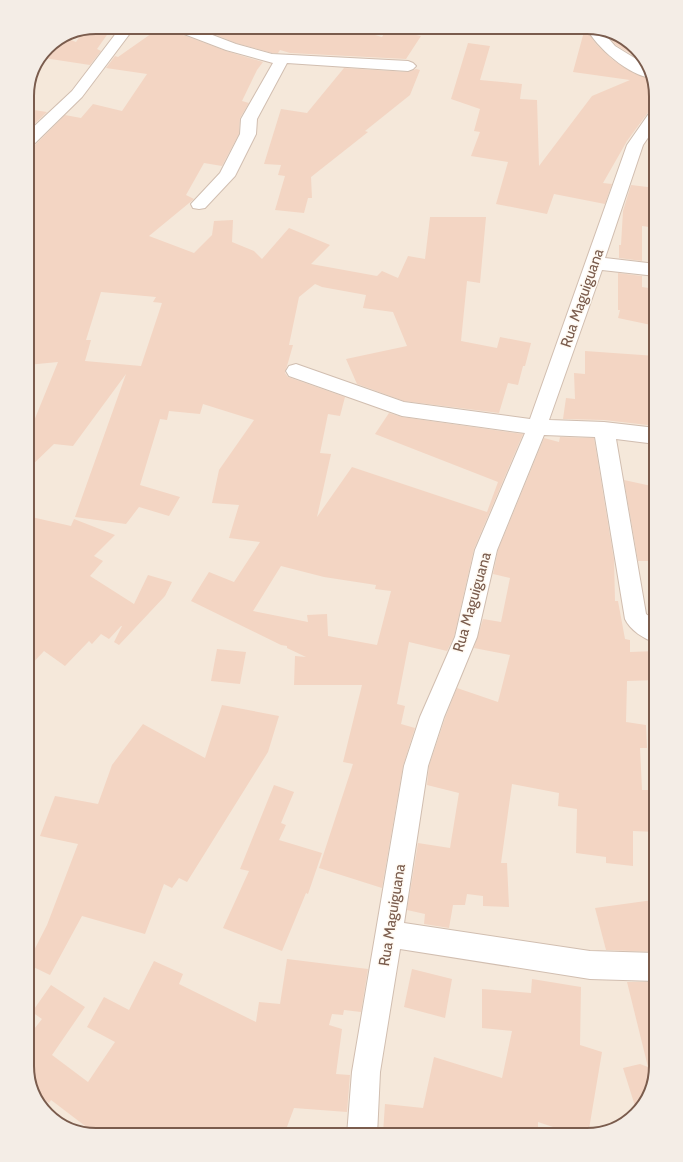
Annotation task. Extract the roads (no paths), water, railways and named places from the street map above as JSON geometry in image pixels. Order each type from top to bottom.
[{"type":"street","points":[[34,135],[77,94],[122,34]]},
{"type":"street","points":[[197,34],[231,47],[272,58],[408,66]]},
{"type":"street","points":[[599,35],[609,48],[629,64],[644,71]]},
{"type":"street","points":[[199,204],[227,176],[248,134],[250,118],[282,59]]},
{"type":"street","name":"Rua Maguiguana","points":[[362,1128],[366,1072],[416,766],[432,717],[466,637],[486,550],[537,427],[635,145],[649,125]]},
{"type":"street","points":[[595,263],[649,269]]},
{"type":"street","points":[[296,371],[402,409],[537,427],[604,430],[649,435]]},
{"type":"street","points":[[604,430],[636,619],[649,628]]},
{"type":"street","points":[[389,934],[590,965],[649,967]]}]
